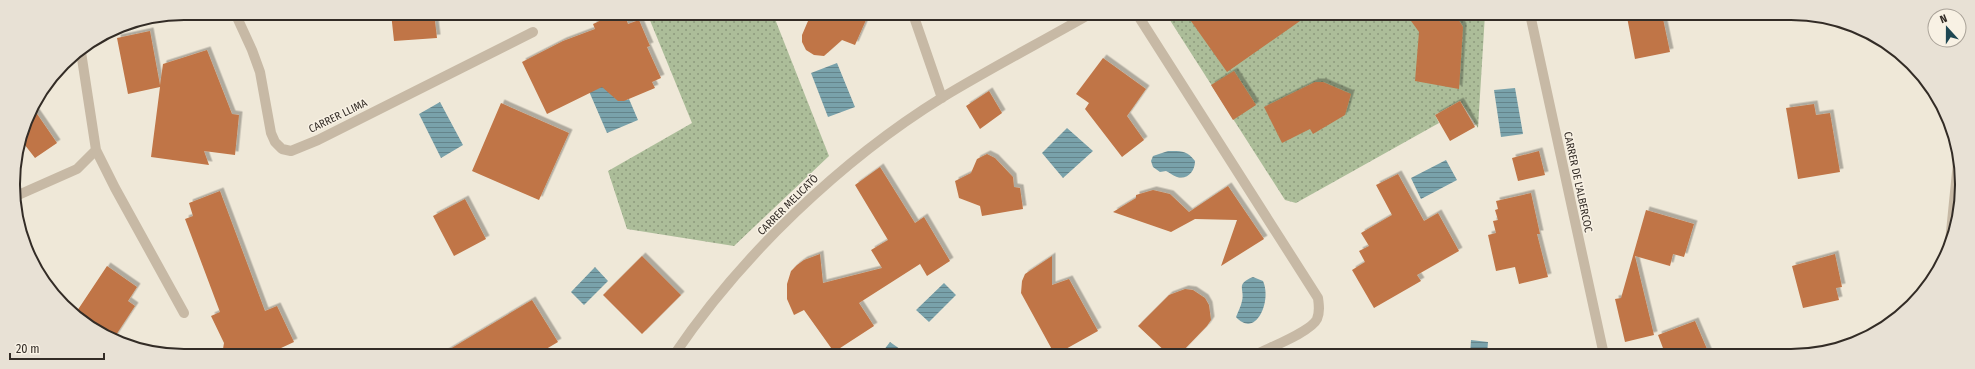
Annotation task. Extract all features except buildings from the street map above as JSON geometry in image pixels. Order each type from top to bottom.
[{"type":"street","name":"CARRER LLIMA","points":[[238,20],[260,72],[271,133],[275,142],[282,149],[291,151],[318,140],[533,32]]},
{"type":"street","points":[[915,20],[942,98]]},
{"type":"street","name":"CARRER MELICATÒ","points":[[678,349],[723,289],[813,196],[868,150],[942,98],[1079,20]]},
{"type":"street","points":[[1141,20],[1318,298],[1319,311],[1317,320],[1309,328],[1267,349]]},
{"type":"street","name":"CARRER DE L'ALBERCOC","points":[[1531,20],[1602,349]]},
{"type":"street","points":[[82,56],[96,150],[115,188],[184,313]]},
{"type":"street","points":[[20,194],[77,169],[96,150]]},
{"type":"street","points":[[1953,211],[1955,192]]},
{"type":"green space","points":[[650,20],[775,20],[829,156],[734,246],[627,229],[608,171],[692,123]]},
{"type":"green space","points":[[1170,20],[1485,20],[1478,128],[1460,101],[1435,115],[1439,123],[1296,203],[1285,200]]},
{"type":"water","points":[[837,63],[855,107],[828,117],[811,73]]},
{"type":"water","points":[[606,73],[612,94],[618,100],[629,99],[638,120],[607,133],[585,82]]},
{"type":"water","points":[[1515,88],[1523,134],[1501,137],[1494,90]]},
{"type":"water","points":[[440,102],[463,145],[441,158],[419,114]]},
{"type":"water","points":[[1067,128],[1093,151],[1063,178],[1042,153]]},
{"type":"water","points":[[1168,151],[1183,152],[1192,157],[1195,161],[1195,165],[1188,176],[1181,178],[1177,177],[1166,171],[1160,172],[1153,167],[1151,161],[1153,156]]},
{"type":"water","points":[[1446,160],[1457,180],[1421,199],[1411,178]]},
{"type":"water","points":[[595,267],[608,281],[584,305],[571,292]]},
{"type":"water","points":[[1253,277],[1263,281],[1265,289],[1264,307],[1256,321],[1243,323],[1236,317],[1243,297],[1242,285],[1244,282]]},
{"type":"water","points":[[944,283],[956,295],[929,322],[916,310]]},
{"type":"water","points":[[1471,340],[1488,342],[1487,349],[1470,349]]},
{"type":"water","points":[[890,342],[900,349],[885,349]]}]
